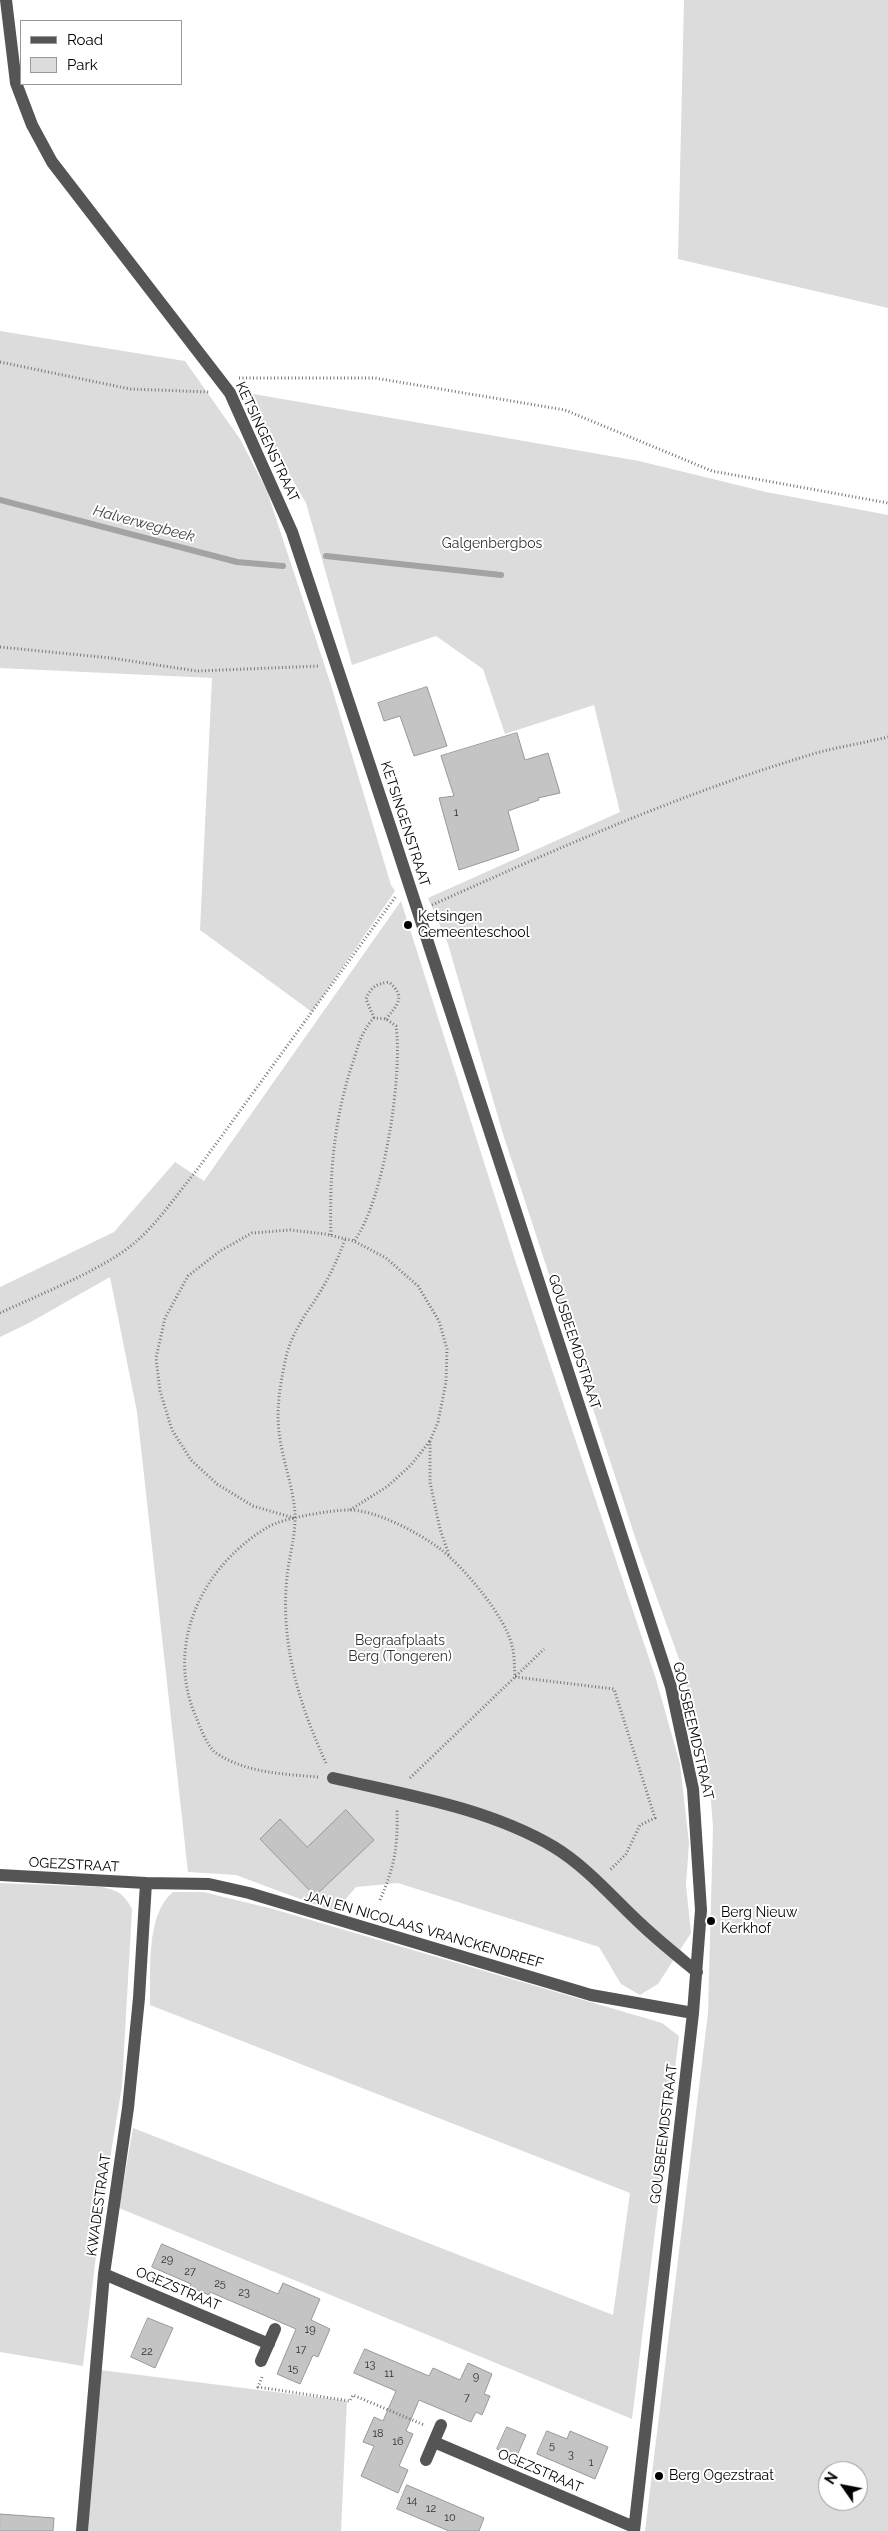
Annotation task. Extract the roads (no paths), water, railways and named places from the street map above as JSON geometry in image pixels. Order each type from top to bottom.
[{"type":"street","name":"KETSINGENSTRAAT","points":[[6,0],[16,83],[32,125],[52,162],[230,393],[292,532],[418,911]]},
{"type":"street","name":"GOUSBEEMDSTRAAT","points":[[418,911],[671,1688],[693,1789],[701,1883],[697,1972],[634,2529]]},
{"type":"street","points":[[333,1778],[477,1812],[519,1829],[555,1848],[598,1882],[643,1926],[697,1972]]},
{"type":"street","name":"OGEZSTRAAT","points":[[0,1875],[146,1883]]},
{"type":"street","name":"JAN EN NICOLAAS VRANCKENDREEF","points":[[146,1883],[210,1884],[249,1893],[591,1995],[620,2002],[693,2013]]},
{"type":"street","name":"KWADESTRAAT","points":[[82,2531],[104,2274],[128,2108],[139,1998],[146,1883]]},
{"type":"street","name":"OGEZSTRAAT","points":[[104,2274],[269,2344]]},
{"type":"street","points":[[262,2361],[276,2329]]},
{"type":"street","name":"OGEZSTRAAT","points":[[426,2460],[438,2433],[634,2529]]},
{"type":"waterway","name":"Halverwegbeek","points":[[0,500],[237,562],[283,566]]},
{"type":"waterway","name":"Halverwegbeek","points":[[326,556],[501,575]]},
{"type":"place","name":"Ketsingen Gemeenteschool","points":[[408,925]]},
{"type":"place","name":"Berg Nieuw Kerkhof","points":[[711,1921]]},
{"type":"place","name":"Berg Ogezstraat","points":[[659,2476]]},
{"type":"park label","name":"Galgenbergbos","points":[[492,544]]},
{"type":"park label","name":"Begraafplaats Berg (Tongeren)","points":[[400,1649]]}]
